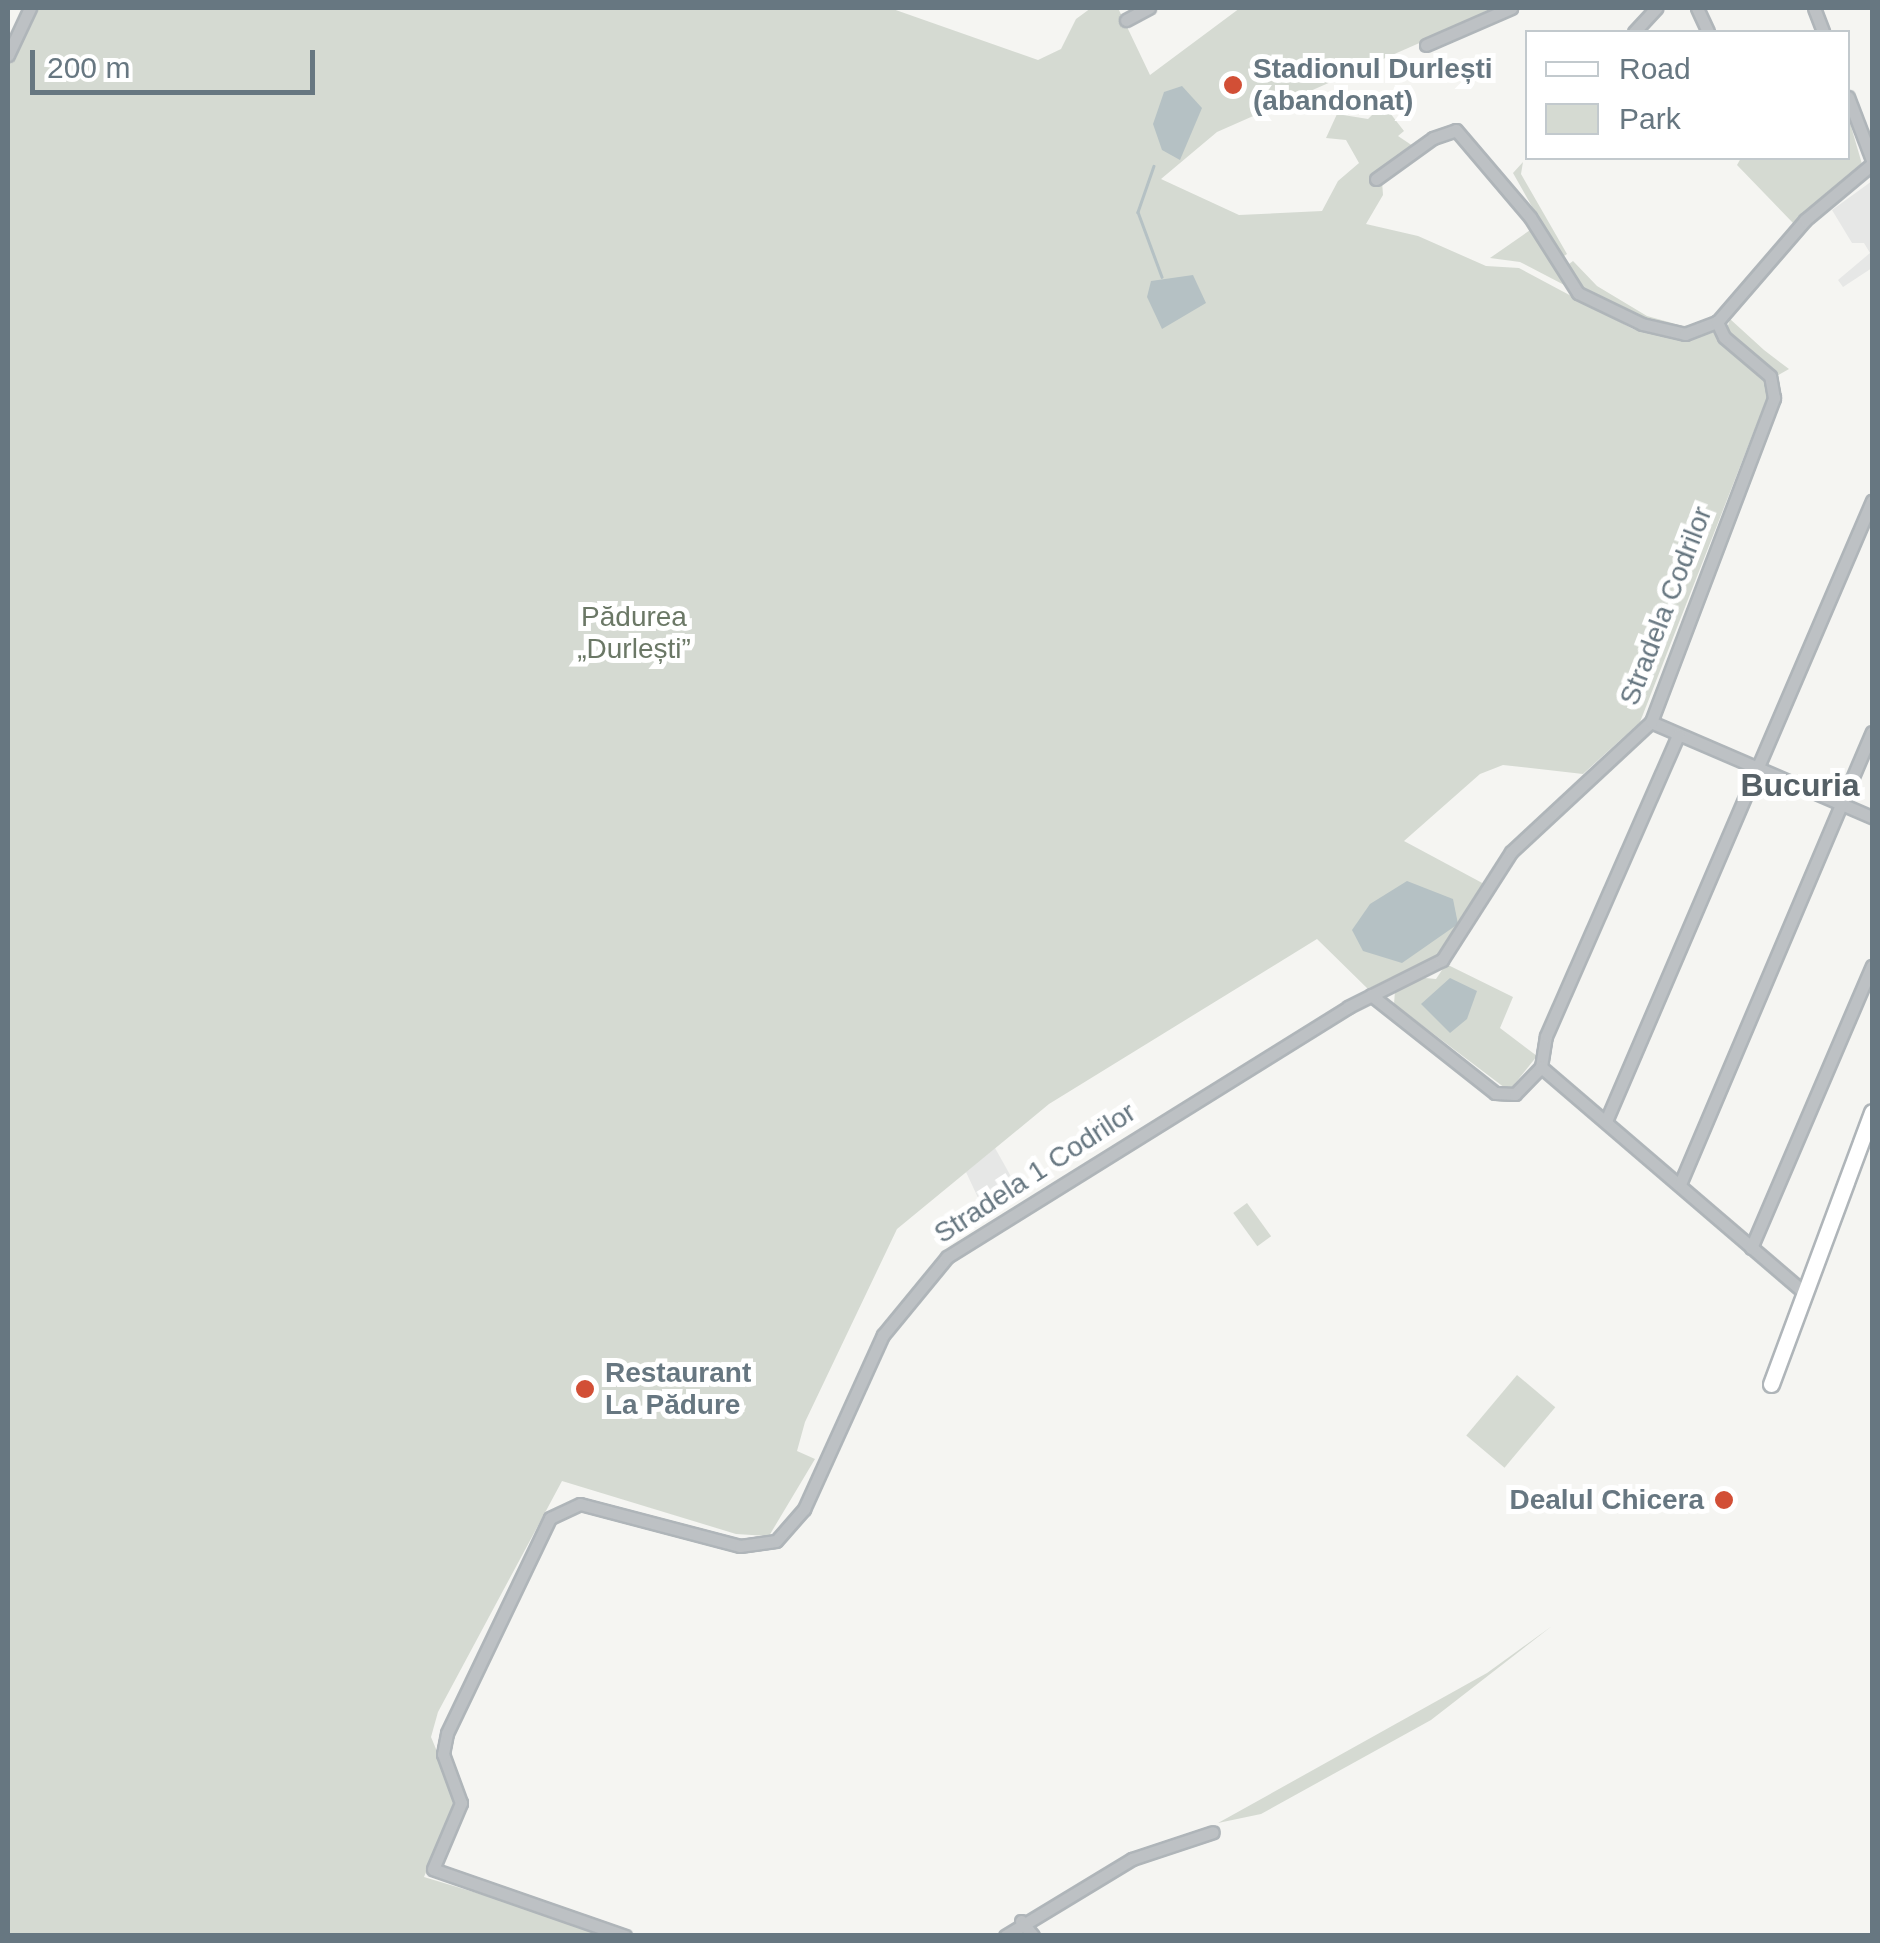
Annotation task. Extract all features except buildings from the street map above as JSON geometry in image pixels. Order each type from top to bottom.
[{"type":"street","points":[[8,56],[30,8]]},
{"type":"street","points":[[1126,20],[1150,8]]},
{"type":"street","points":[[1426,45],[1511,8]]},
{"type":"street","points":[[1636,30],[1656,8]]},
{"type":"street","points":[[1376,179],[1453,128],[1522,206],[1578,294],[1642,324],[1686,334],[1716,322],[1806,220],[1872,162],[1850,102]]},
{"type":"street","name":"Stradela Codrilor","points":[[1371,995],[1442,960],[1511,852],[1650,722],[1774,398],[1770,376],[1724,338],[1716,322]]},
{"type":"street","points":[[1606,1121],[1872,501]]},
{"type":"street","points":[[1650,722],[1872,817]]},
{"type":"street","points":[[1680,1184],[1872,732]]},
{"type":"street","points":[[1371,995],[1500,1096],[1514,1094],[1541,1068],[1546,1036],[1678,735]]},
{"type":"street","points":[[1751,1248],[1872,966]]},
{"type":"street","name":"Stradela 1 Codrilor","points":[[625,1936],[433,1869],[460,1803],[445,1762],[444,1740],[550,1518],[580,1504],[740,1546],[776,1541],[804,1509],[884,1335],[936,1266],[1050,1189],[1371,995]]},
{"type":"street","points":[[1541,1068],[1801,1290]]},
{"type":"street","points":[[1771,1384],[1801,1290],[1872,1112]]},
{"type":"street","points":[[1005,1936],[1021,1921],[1144,1854],[1213,1832]]},
{"type":"street","points":[[1021,1921],[1032,1936]]},
{"type":"shaded area","points":[[1182,86],[1202,108],[1180,160],[1162,150],[1153,124],[1164,92]]},
{"type":"shaded area","points":[[1872,181],[1872,268],[1843,287],[1838,280],[1870,253],[1864,243],[1852,243],[1832,210]]},
{"type":"shaded area","points":[[1193,275],[1206,303],[1162,329],[1147,297],[1151,281]]},
{"type":"shaded area","points":[[1407,881],[1453,899],[1458,924],[1402,963],[1363,951],[1352,930],[1370,904]]},
{"type":"shaded area","points":[[1450,978],[1477,991],[1467,1019],[1450,1033],[1421,1004]]},
{"type":"shaded area","points":[[995,1148],[1022,1196],[987,1217],[966,1172]]},
{"type":"green space","name":"Pădurea „Durlești”","points":[[35,8],[890,8],[1038,60],[1061,49],[1076,19],[1091,8],[1118,8],[1150,75],[1240,8],[1499,8],[1217,132],[1161,179],[1239,215],[1322,211],[1338,181],[1359,163],[1346,140],[1326,138],[1337,114],[1368,119],[1383,104],[1404,131],[1398,136],[1413,146],[1382,181],[1383,195],[1366,224],[1418,236],[1486,266],[1519,268],[1633,329],[1688,339],[1715,332],[1766,379],[1770,390],[1640,722],[1583,774],[1503,765],[1480,774],[1404,841],[1486,885],[1435,960],[1369,990],[1317,939],[1049,1104],[897,1229],[805,1422],[797,1451],[815,1459],[769,1536],[736,1534],[562,1481],[438,1712],[431,1737],[456,1797],[424,1877],[615,1935],[8,1936],[8,65]]},
{"type":"green space","points":[[1850,123],[1862,164],[1794,224],[1737,165],[1740,160],[1850,160]]},
{"type":"green space","points":[[1523,162],[1521,174],[1567,254],[1561,258],[1513,173]]},
{"type":"green space","points":[[1533,228],[1570,288],[1520,262],[1490,258]]},
{"type":"green space","points":[[1573,261],[1597,286],[1647,316],[1683,326],[1709,323],[1687,330],[1641,321],[1580,289],[1565,267]]},
{"type":"green space","points":[[1730,319],[1789,369],[1775,377],[1725,335]]},
{"type":"green space","points":[[1446,964],[1513,997],[1500,1028],[1537,1056],[1509,1091],[1394,1004],[1395,991],[1414,977],[1436,979]]},
{"type":"green space","points":[[1247,1203],[1271,1236],[1257,1246],[1233,1213]]},
{"type":"green space","points":[[1517,1375],[1555,1407],[1505,1468],[1466,1436]]},
{"type":"green space","points":[[1552,1626],[1431,1720],[1261,1814],[1218,1823],[1487,1673]]},
{"type":"waterway","points":[[1154,166],[1138,212],[1162,277]]},
{"type":"place","name":"Stadionul Durlești (abandonat)","points":[[1233,85]]},
{"type":"place","name":"Restaurant La Pădure","points":[[585,1389]]},
{"type":"place","name":"Dealul Chicera","points":[[1724,1500]]},
{"type":"district","name":"Bucuria","points":[[1800,785]]}]
